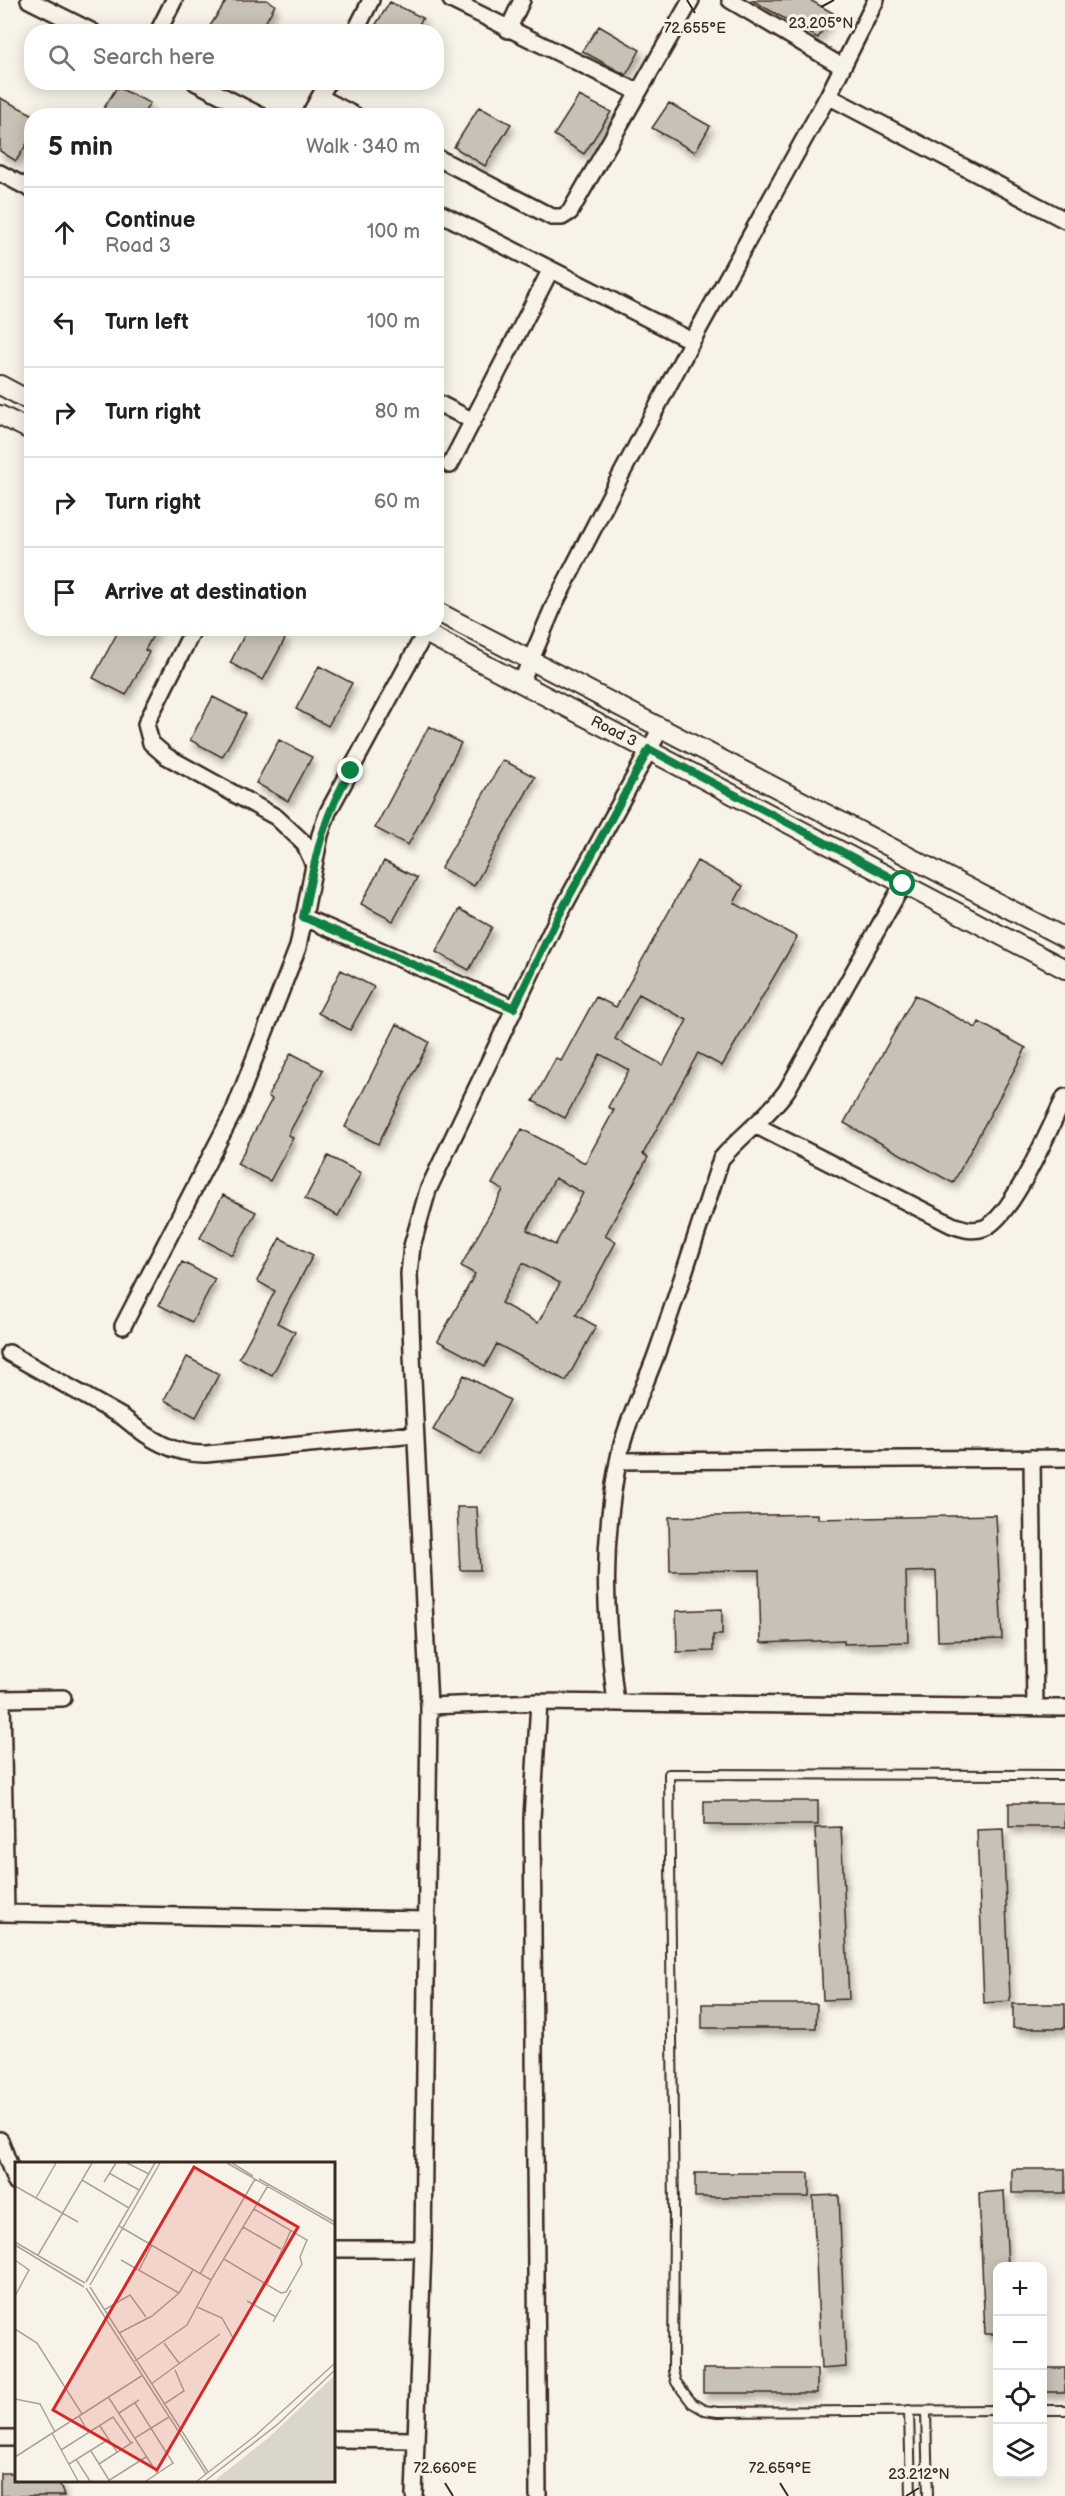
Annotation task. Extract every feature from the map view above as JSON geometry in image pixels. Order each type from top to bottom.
[{"type":"street","points":[[29,0],[77,24]]},
{"type":"street","points":[[162,24],[174,0]]},
{"type":"street","points":[[359,24],[371,0]]},
{"type":"street","points":[[451,0],[638,92]]},
{"type":"street","points":[[508,30],[522,0]]},
{"type":"street","points":[[444,161],[552,217],[562,217],[570,212],[578,202],[691,0]]},
{"type":"street","points":[[730,0],[841,66]]},
{"type":"street","points":[[521,683],[555,603],[692,341],[828,96],[876,0]]},
{"type":"street","points":[[211,90],[245,108]]},
{"type":"street","points":[[314,108],[324,90]]},
{"type":"street","points":[[828,96],[1065,220]]},
{"type":"street","points":[[320,97],[341,108]]},
{"type":"street","points":[[0,173],[24,186]]},
{"type":"street","points":[[444,215],[550,271],[692,341]]},
{"type":"street","points":[[450,465],[550,271]]},
{"type":"street","points":[[0,386],[24,398]]},
{"type":"street","points":[[444,406],[473,421]]},
{"type":"street","points":[[0,415],[24,427]]},
{"type":"street","name":"Road 3","points":[[444,615],[1065,938]]},
{"type":"street","points":[[190,636],[146,724],[151,743],[166,756],[276,817],[304,843],[314,865]]},
{"type":"street","points":[[123,1326],[234,1111],[290,969],[328,812],[418,636]]},
{"type":"street","name":"Road 3","points":[[431,636],[1065,969]]},
{"type":"street","points":[[414,2496],[414,2440],[423,2249],[429,1706],[415,1434],[409,1274],[411,1246],[428,1190],[514,1008],[557,919],[661,728]]},
{"type":"street","points":[[616,1703],[606,1624],[604,1581],[609,1514],[626,1429],[656,1357],[721,1159],[736,1141],[757,1126],[786,1090],[903,884]]},
{"type":"street","points":[[303,917],[514,1008]]},
{"type":"street","points":[[757,1126],[952,1225],[969,1231],[986,1227],[1004,1212],[1065,1097]]},
{"type":"street","points":[[9,1353],[124,1418],[140,1431],[178,1452],[206,1454],[415,1434]]},
{"type":"street","points":[[1032,1458],[1035,1708]]},
{"type":"street","points":[[618,1461],[1065,1458]]},
{"type":"street","points":[[63,1698],[1,1699],[3,1913],[427,1920]]},
{"type":"street","points":[[429,1706],[539,1702],[1065,1708]]},
{"type":"street","points":[[538,2496],[531,1818],[539,1702]]},
{"type":"street","points":[[0,2140],[15,2180]]},
{"type":"street","points":[[334,2249],[423,2249]]},
{"type":"street","points":[[334,2439],[414,2440]]},
{"type":"lane","points":[[993,2410],[718,2412],[704,2410],[692,2403],[676,2382],[672,2335],[674,2211],[669,1774],[1065,1775]]},
{"type":"lane","points":[[909,2410],[910,2496]]},
{"type":"lane","points":[[926,2410],[928,2496]]},
{"type":"lane","points":[[1047,2410],[1065,2410]]},
{"type":"building","points":[[227,0],[267,0],[275,5],[264,24],[211,24]]},
{"type":"building","points":[[752,0],[810,0],[833,13],[818,38]]},
{"type":"building","points":[[390,2],[423,18],[419,24],[376,24]]},
{"type":"building","points":[[599,26],[640,50],[626,75],[582,51]]},
{"type":"building","points":[[115,90],[123,90],[150,103],[147,108],[104,108]]},
{"type":"building","points":[[579,96],[611,112],[584,154],[554,135]]},
{"type":"building","points":[[0,98],[24,110],[24,148],[16,161],[0,151]]},
{"type":"building","points":[[669,103],[710,126],[695,152],[652,128]]},
{"type":"building","points":[[479,107],[511,124],[485,166],[454,147]]},
{"type":"building","points":[[116,636],[153,636],[145,650],[149,652],[126,695],[93,678]]},
{"type":"building","points":[[244,636],[286,637],[263,680],[230,663]]},
{"type":"building","points":[[319,666],[352,683],[328,726],[296,709]]},
{"type":"building","points":[[213,697],[246,714],[222,757],[190,740]]},
{"type":"building","points":[[429,726],[461,743],[408,845],[375,828]]},
{"type":"building","points":[[279,740],[312,757],[288,801],[256,783]]},
{"type":"building","points":[[503,760],[535,777],[474,886],[441,868]]},
{"type":"building","points":[[384,861],[417,878],[393,921],[361,904]]},
{"type":"building","points":[[697,861],[743,886],[734,903],[797,937],[722,1066],[698,1053],[643,1154],[648,1157],[605,1236],[616,1242],[576,1315],[596,1326],[566,1381],[497,1344],[485,1366],[438,1341],[475,1274],[461,1266],[503,1190],[492,1184],[522,1129],[585,1163],[614,1110],[608,1107],[629,1070],[600,1054],[565,1118],[533,1101],[556,1058],[561,1061],[596,997],[616,1007]],"holes":[[[639,994],[687,1020],[663,1065],[615,1039]],[[555,1178],[583,1193],[555,1245],[527,1230]],[[523,1263],[560,1283],[538,1323],[501,1303]]]},
{"type":"building","points":[[460,909],[492,927],[469,970],[436,952]]},
{"type":"building","points":[[341,970],[374,987],[350,1030],[318,1013]]},
{"type":"building","points":[[915,995],[976,1028],[979,1022],[1026,1048],[953,1183],[844,1123]]},
{"type":"building","points":[[397,1024],[429,1042],[378,1144],[345,1127]]},
{"type":"building","points":[[291,1053],[323,1070],[288,1135],[293,1138],[270,1181],[237,1164],[272,1099],[268,1096]]},
{"type":"building","points":[[328,1156],[361,1173],[338,1216],[305,1199]]},
{"type":"building","points":[[223,1195],[256,1212],[232,1255],[200,1238]]},
{"type":"building","points":[[280,1238],[313,1255],[277,1323],[295,1332],[272,1375],[239,1358],[275,1291],[257,1281]]},
{"type":"building","points":[[182,1262],[215,1279],[192,1322],[159,1305]]},
{"type":"building","points":[[187,1357],[219,1374],[196,1417],[164,1400]]},
{"type":"building","points":[[464,1375],[510,1400],[480,1455],[433,1430]]},
{"type":"building","points":[[457,1507],[477,1507],[480,1570],[460,1570]]},
{"type":"building","points":[[818,1514],[818,1519],[996,1515],[1002,1639],[938,1641],[936,1571],[906,1572],[908,1642],[844,1644],[844,1640],[761,1643],[759,1570],[670,1571],[669,1517]]},
{"type":"building","points":[[722,1609],[722,1635],[713,1635],[713,1651],[677,1652],[676,1611]]},
{"type":"building","points":[[704,1801],[818,1801],[818,1825],[704,1825]]},
{"type":"building","points":[[1009,1803],[1065,1803],[1065,1827],[1009,1827]]},
{"type":"building","points":[[841,1827],[849,1999],[823,2000],[815,1828]]},
{"type":"building","points":[[1003,1829],[1010,2001],[984,2003],[977,1830]]},
{"type":"building","points":[[702,2004],[817,2004],[816,2028],[702,2028]]},
{"type":"building","points":[[1013,2004],[1065,2004],[1065,2028],[1013,2028]]},
{"type":"building","points":[[1012,2169],[1065,2169],[1065,2193],[1012,2193]]},
{"type":"building","points":[[695,2173],[809,2173],[809,2197],[695,2197]]},
{"type":"building","points":[[1004,2191],[1008,2262],[993,2262],[993,2334],[985,2334],[979,2193]]},
{"type":"building","points":[[839,2195],[846,2367],[821,2369],[813,2196]]},
{"type":"building","points":[[1047,2368],[1065,2368],[1065,2392],[1047,2392]]},
{"type":"building","points":[[703,2369],[817,2369],[817,2393],[703,2393]]},
{"type":"building","points":[[0,2473],[15,2473],[15,2481],[58,2481],[64,2496],[0,2496]]},
{"type":"route","points":[[351,771],[328,812],[320,835],[303,917],[514,1008],[557,919],[649,749],[903,884]]}]
